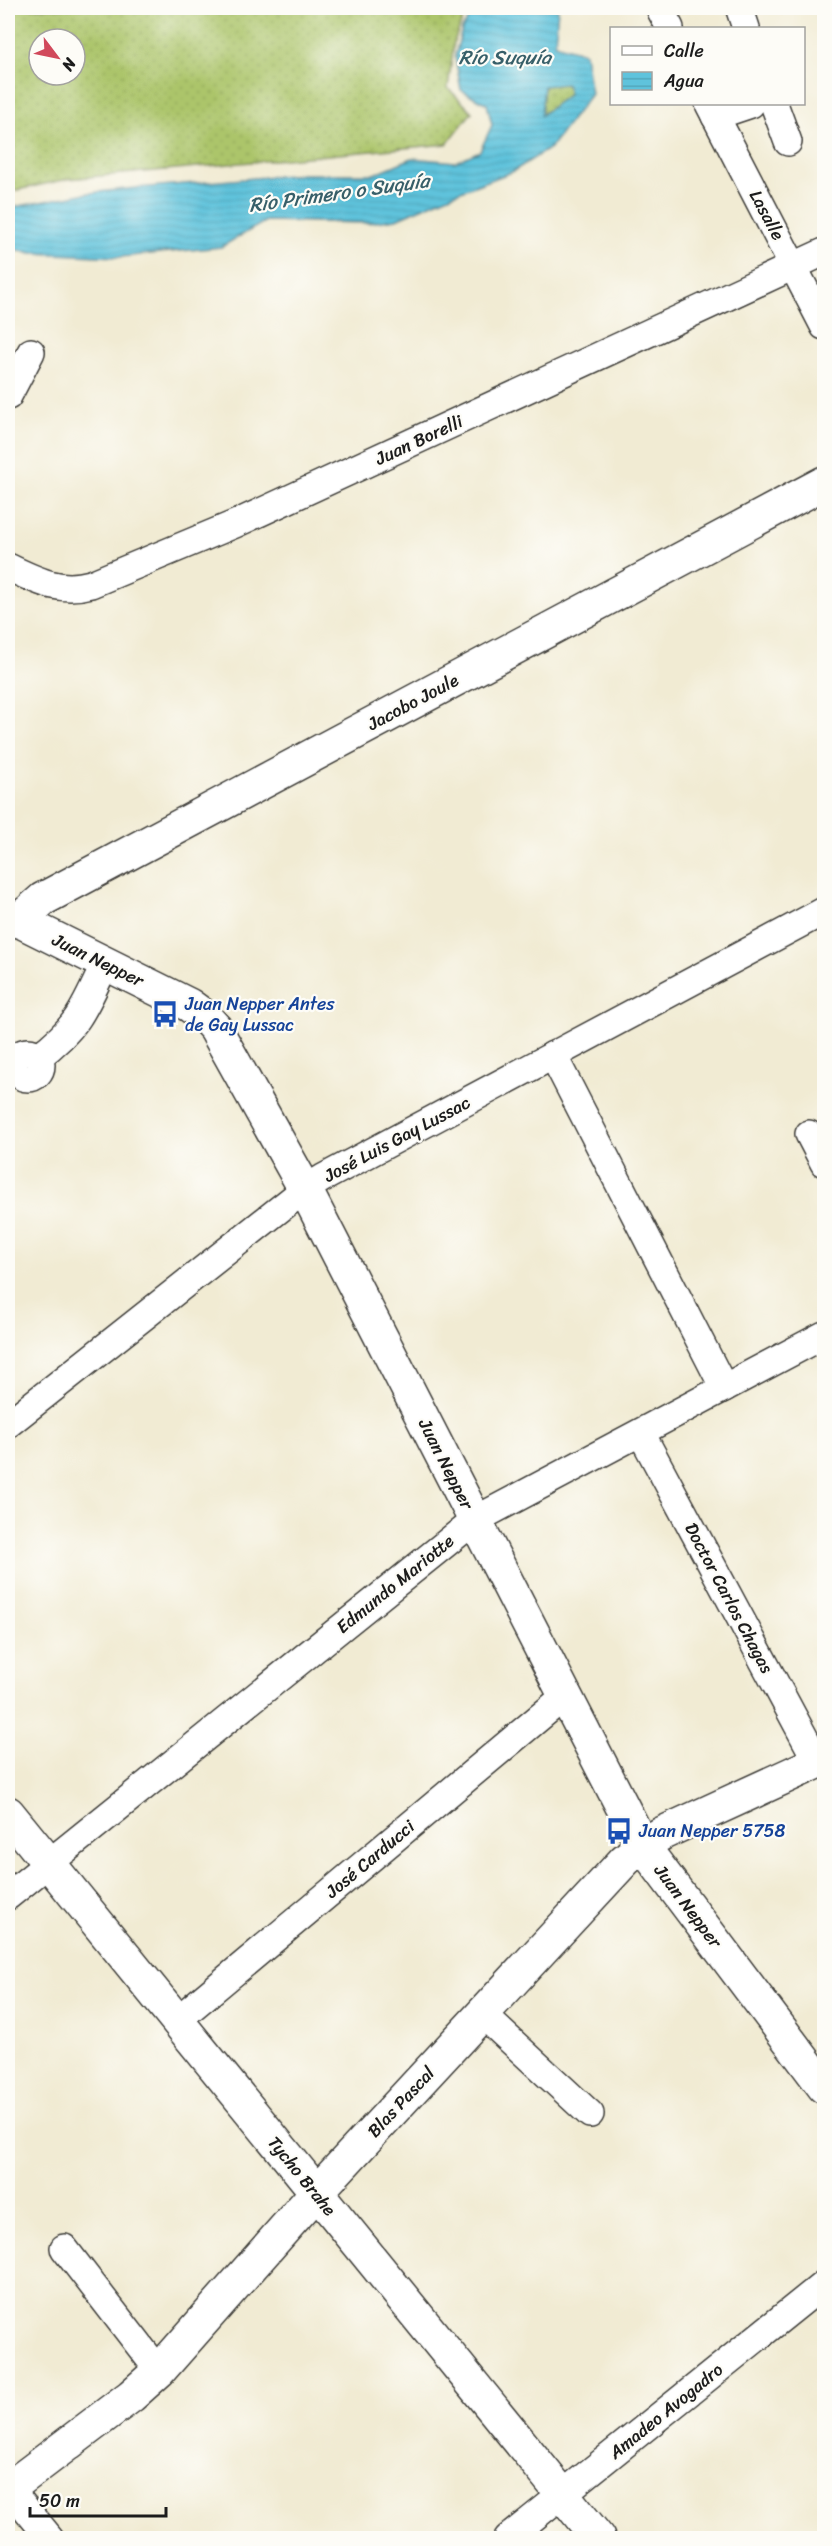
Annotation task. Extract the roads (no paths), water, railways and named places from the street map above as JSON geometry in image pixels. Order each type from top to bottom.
[{"type":"main road","name":"Jacobo Joule","points":[[11,922],[44,899],[825,483]]},
{"type":"main road","name":"Juan Nepper","points":[[11,922],[189,1005],[215,1028],[305,1190],[642,1845],[825,2087]]},
{"type":"main road","name":"Blas Pascal","points":[[8,2489],[159,2371],[316,2193],[625,1860],[642,1845],[663,1833],[821,1761]]},
{"type":"main road","name":"Tycho Brahe","points":[[8,1813],[597,2538]]},
{"type":"street","points":[[712,110],[744,105]]},
{"type":"street","points":[[774,105],[788,142]]},
{"type":"street","name":"Lasalle","points":[[712,110],[825,326]]},
{"type":"street","name":"Juan Borelli","points":[[8,567],[48,585],[76,588],[91,584],[235,524],[825,252]]},
{"type":"street","points":[[8,396],[31,352]]},
{"type":"street","name":"José Luis Gay Lussac","points":[[8,1424],[323,1178],[825,911]]},
{"type":"street","points":[[21,1071],[61,1040],[78,1020],[105,964]]},
{"type":"street","points":[[553,1055],[724,1388]]},
{"type":"street","points":[[809,1134],[825,1163]]},
{"type":"street","name":"Edmundo Mariotte","points":[[8,1896],[475,1520],[825,1335]]},
{"type":"street","name":"Doctor Carlos Chagas","points":[[641,1432],[821,1761]]},
{"type":"street","name":"José Carducci","points":[[176,2021],[565,1696]]},
{"type":"street","points":[[482,2014],[590,2114]]},
{"type":"street","points":[[64,2248],[159,2371]]},
{"type":"street","name":"Amadeo Avogadro","points":[[508,2538],[825,2284]]},
{"type":"street","points":[[8,2489],[50,2538]]},
{"type":"water","name":"Río Suquía","points":[[475,8],[558,8],[555,44],[585,53],[591,94],[550,148],[512,172],[396,219],[368,223],[266,221],[221,247],[120,257],[31,253],[8,248],[8,208],[82,194],[125,189],[301,174],[374,174],[412,158],[455,162],[480,151],[492,125],[487,104],[461,90],[455,56],[462,29]],"holes":[[[566,84],[569,94],[541,115],[544,86]]]},
{"type":"place","name":"Juan Nepper Antes de Gay Lussac","points":[[165,1014]]},
{"type":"place","name":"Juan Nepper 5758","points":[[619,1831]]},
{"type":"water label","name":"Río Primero o Suquía","points":[[339,193]]}]
